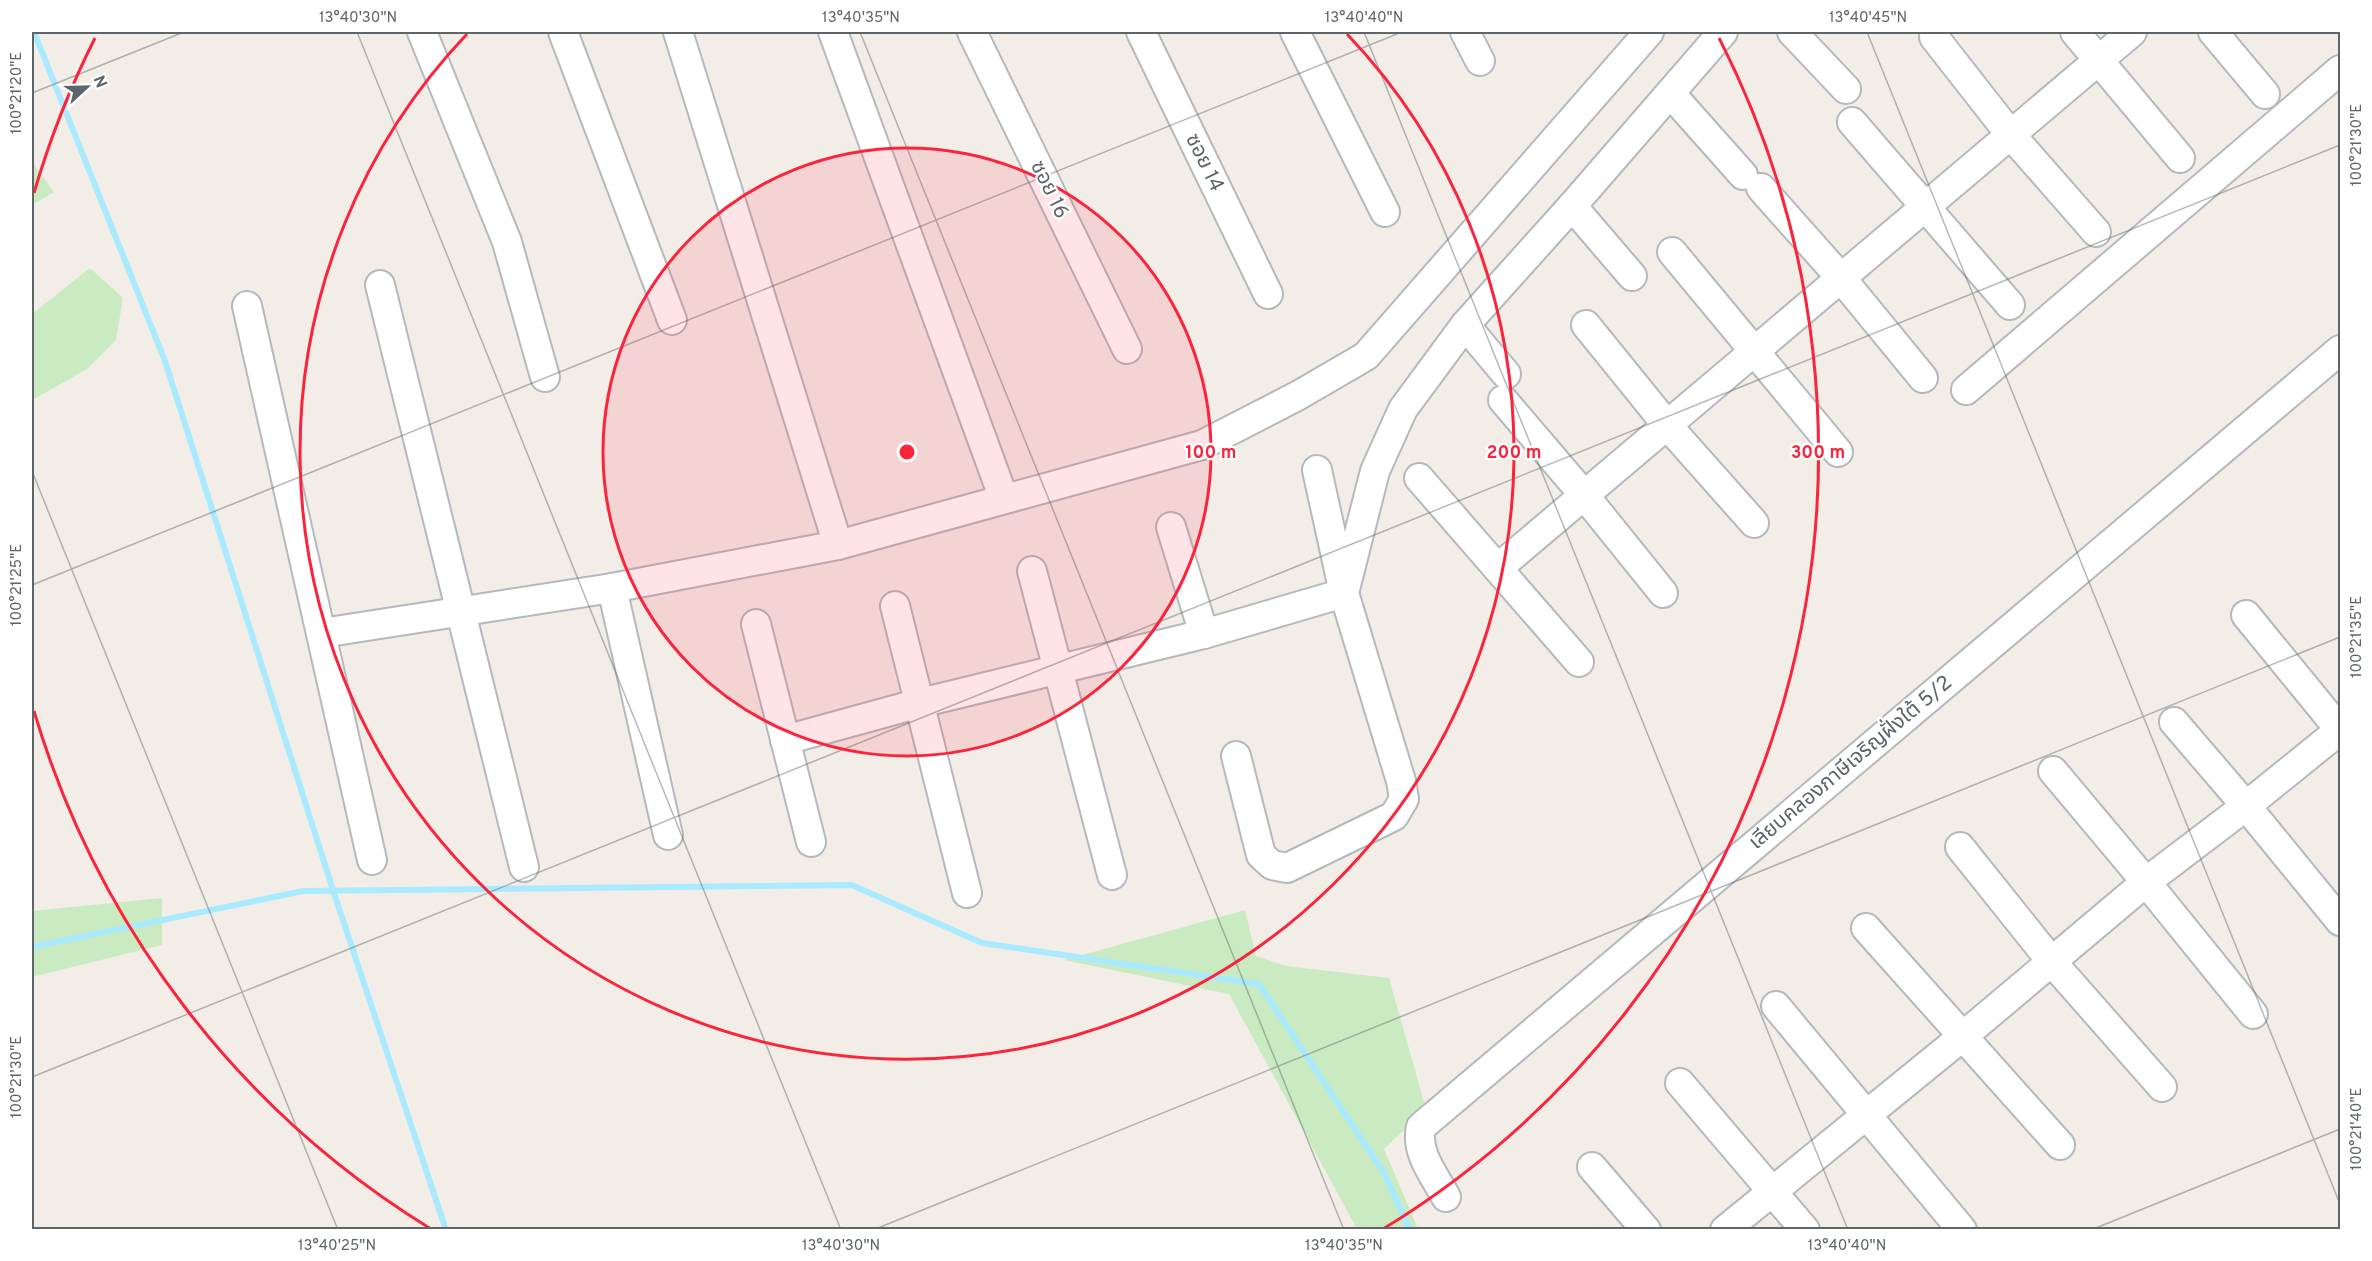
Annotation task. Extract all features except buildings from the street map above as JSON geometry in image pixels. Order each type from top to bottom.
[{"type":"street","points":[[422,32],[507,242],[544,377]]},
{"type":"street","points":[[563,32],[672,320]]},
{"type":"street","points":[[678,32],[838,545]]},
{"type":"street","points":[[833,32],[1004,499]]},
{"type":"street","name":"ซอย 16","points":[[972,32],[1126,349]]},
{"type":"street","name":"ซอย 14","points":[[1140,32],[1268,294]]},
{"type":"street","points":[[1295,32],[1385,212]]},
{"type":"street","points":[[1465,32],[1480,61]]},
{"type":"street","points":[[322,633],[612,588],[838,545],[1202,446],[1299,395],[1366,356],[1649,32]]},
{"type":"street","points":[[1344,593],[1375,471],[1403,409],[1465,325],[1671,94],[1723,32]]},
{"type":"street","points":[[1792,32],[1846,89]]},
{"type":"street","points":[[2075,32],[2180,158]]},
{"type":"street","points":[[1498,568],[2132,32]]},
{"type":"street","points":[[2213,32],[2265,94]]},
{"type":"street","points":[[1934,37],[2010,134],[2096,232]]},
{"type":"street","points":[[1966,390],[2340,70]]},
{"type":"street","points":[[1671,94],[1841,278],[1923,378]]},
{"type":"street","points":[[1852,123],[2010,305]]},
{"type":"street","points":[[1572,206],[1632,276]]},
{"type":"street","points":[[1672,252],[1838,452]]},
{"type":"street","points":[[380,285],[524,867]]},
{"type":"street","points":[[247,306],[372,860]]},
{"type":"street","points":[[1465,325],[1505,387],[1584,495],[1663,593]]},
{"type":"street","points":[[1586,325],[1667,425],[1754,523]]},
{"type":"street","name":"เลียบคลองภาษีเจริญฝั่งใต้ 5/2","points":[[1446,1197],[1422,1154],[1418,1138],[1421,1127],[2340,350]]},
{"type":"street","points":[[1236,756],[1261,855],[1272,865],[1287,868],[1394,816],[1404,799],[1401,781],[1344,593],[1317,470]]},
{"type":"street","points":[[1419,478],[1579,662]]},
{"type":"street","points":[[1171,527],[1204,634]]},
{"type":"street","points":[[1032,571],[1112,875]]},
{"type":"street","points":[[612,588],[668,835]]},
{"type":"street","points":[[785,740],[920,703],[1204,634],[1344,593]]},
{"type":"street","points":[[895,606],[967,893]]},
{"type":"street","points":[[1725,1230],[1962,1037],[2146,882],[2246,806],[2340,730],[2246,615]]},
{"type":"street","points":[[756,624],[811,842]]},
{"type":"street","points":[[2174,722],[2340,921]]},
{"type":"street","points":[[2053,771],[2253,1014]]},
{"type":"street","points":[[1960,847],[2052,962],[2162,1087]]},
{"type":"street","points":[[1866,928],[2060,1145]]},
{"type":"street","points":[[1776,1006],[1962,1230]]},
{"type":"street","points":[[1680,1083],[1806,1230]]},
{"type":"street","points":[[1592,1167],[1646,1230]]},
{"type":"green space","points":[[32,162],[54,192],[32,205]]},
{"type":"green space","points":[[90,268],[123,298],[116,340],[87,369],[32,400],[32,314]]},
{"type":"green space","points":[[162,898],[162,945],[32,977],[32,911]]},
{"type":"green space","points":[[1245,910],[1256,956],[1286,966],[1389,978],[1426,1109],[1384,1149],[1418,1229],[1357,1229],[1229,994],[1064,960]]},
{"type":"waterway","points":[[34,32],[165,361],[333,890],[446,1230]]},
{"type":"waterway","points":[[32,947],[303,891],[852,885],[982,943],[1259,984],[1384,1173],[1410,1230]]}]
